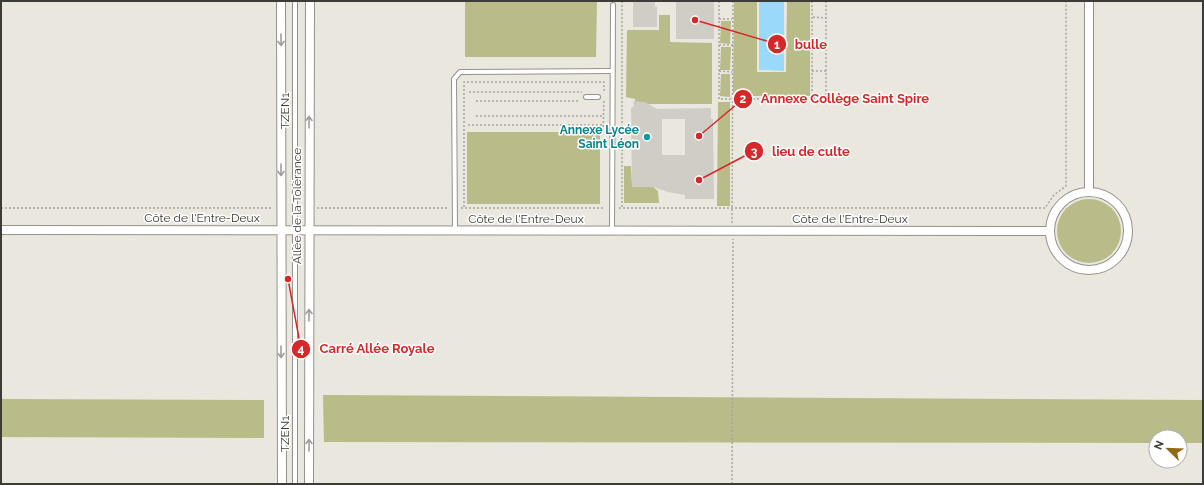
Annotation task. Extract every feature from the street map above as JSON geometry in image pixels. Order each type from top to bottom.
[{"type":"street","name":"Allée de la Tolérance","points":[[281,1],[282,484]]},
{"type":"street","name":"Allée de la Tolérance","points":[[309,484],[310,1]]},
{"type":"street","points":[[1089,1],[1089,192]]},
{"type":"street","points":[[1089,192],[1101,194],[1112,199],[1121,208],[1126,218],[1128,230],[1127,242],[1122,253],[1113,262],[1102,268],[1090,270],[1078,269],[1067,264],[1058,255],[1052,244],[1050,232],[1052,220],[1057,209],[1066,200],[1077,194],[1089,192]]},
{"type":"street","name":"Côte de l'Entre-Deux","points":[[1,230],[733,230],[1050,232]]},
{"type":"lane","name":"TZEN1","points":[[295,1],[295,484]]},
{"type":"lane","points":[[612,231],[613,5]]},
{"type":"lane","points":[[455,230],[454,79],[460,72],[612,71]]},
{"type":"lane","points":[[586,97],[599,94]]},
{"type":"path","points":[[622,1],[622,208]]},
{"type":"path","points":[[719,1],[719,99],[826,98],[826,1]]},
{"type":"path","points":[[732,1],[732,484]]},
{"type":"path","points":[[812,1],[812,99]]},
{"type":"path","points":[[813,17],[826,18]]},
{"type":"path","points":[[719,19],[732,19]]},
{"type":"path","points":[[812,44],[826,44]]},
{"type":"path","points":[[719,45],[733,45]]},
{"type":"path","points":[[812,70],[826,71]]},
{"type":"path","points":[[719,72],[732,72]]},
{"type":"path","points":[[464,208],[464,82],[604,82],[603,131]]},
{"type":"path","points":[[469,92],[586,97]]},
{"type":"path","points":[[599,94],[604,92]]},
{"type":"path","points":[[476,101],[586,97]]},
{"type":"path","points":[[476,116],[603,116]]},
{"type":"path","points":[[468,125],[603,125]]},
{"type":"green space","points":[[465,1],[597,1],[596,57],[465,57]]},
{"type":"green space","points":[[734,1],[757,1],[757,72],[786,72],[787,1],[810,1],[810,96],[733,96]]},
{"type":"green space","points":[[659,15],[670,15],[670,42],[712,43],[712,104],[635,104],[635,99],[626,97],[627,30],[659,30]]},
{"type":"green space","points":[[721,21],[731,21],[730,44],[720,43]]},
{"type":"green space","points":[[721,47],[731,47],[730,70],[720,70]]},
{"type":"green space","points":[[721,74],[730,74],[730,97],[720,96]]},
{"type":"green space","points":[[718,102],[730,102],[730,206],[717,206]]},
{"type":"green space","points":[[467,132],[600,132],[600,204],[467,204]]},
{"type":"green space","points":[[624,166],[631,166],[632,187],[653,187],[658,191],[659,203],[624,203]]},
{"type":"green space","points":[[1083,199],[1095,199],[1112,208],[1119,219],[1121,231],[1119,243],[1112,254],[1095,263],[1083,263],[1071,258],[1062,249],[1057,237],[1057,225],[1062,213],[1071,204]]},
{"type":"green space","points":[[323,395],[1203,400],[1203,443],[1188,443],[1188,429],[1148,429],[1148,443],[324,442]]},
{"type":"green space","points":[[1,399],[264,400],[264,438],[1,437]]},
{"type":"water","points":[[759,1],[784,1],[784,71],[759,70]]},
{"type":"building","points":[[633,1],[655,1],[655,7],[657,7],[657,27],[633,27]]},
{"type":"building","points":[[676,1],[714,1],[714,39],[676,39]]},
{"type":"building","points":[[633,101],[645,102],[657,109],[711,108],[711,119],[713,119],[714,199],[685,199],[685,195],[668,192],[653,187],[632,187],[631,108],[634,106]],"holes":[[[662,119],[685,119],[685,155],[662,155]]]},
{"type":"place","name":"bulle","points":[[695,20]]},
{"type":"place","name":"Annexe Collège Saint Spire","points":[[699,136]]},
{"type":"place","name":"Annexe Lycée Saint Léon","points":[[647,137]]},
{"type":"place","name":"lieu de culte","points":[[699,180]]},
{"type":"place","name":"Carré Allée Royale","points":[[288,279]]}]
